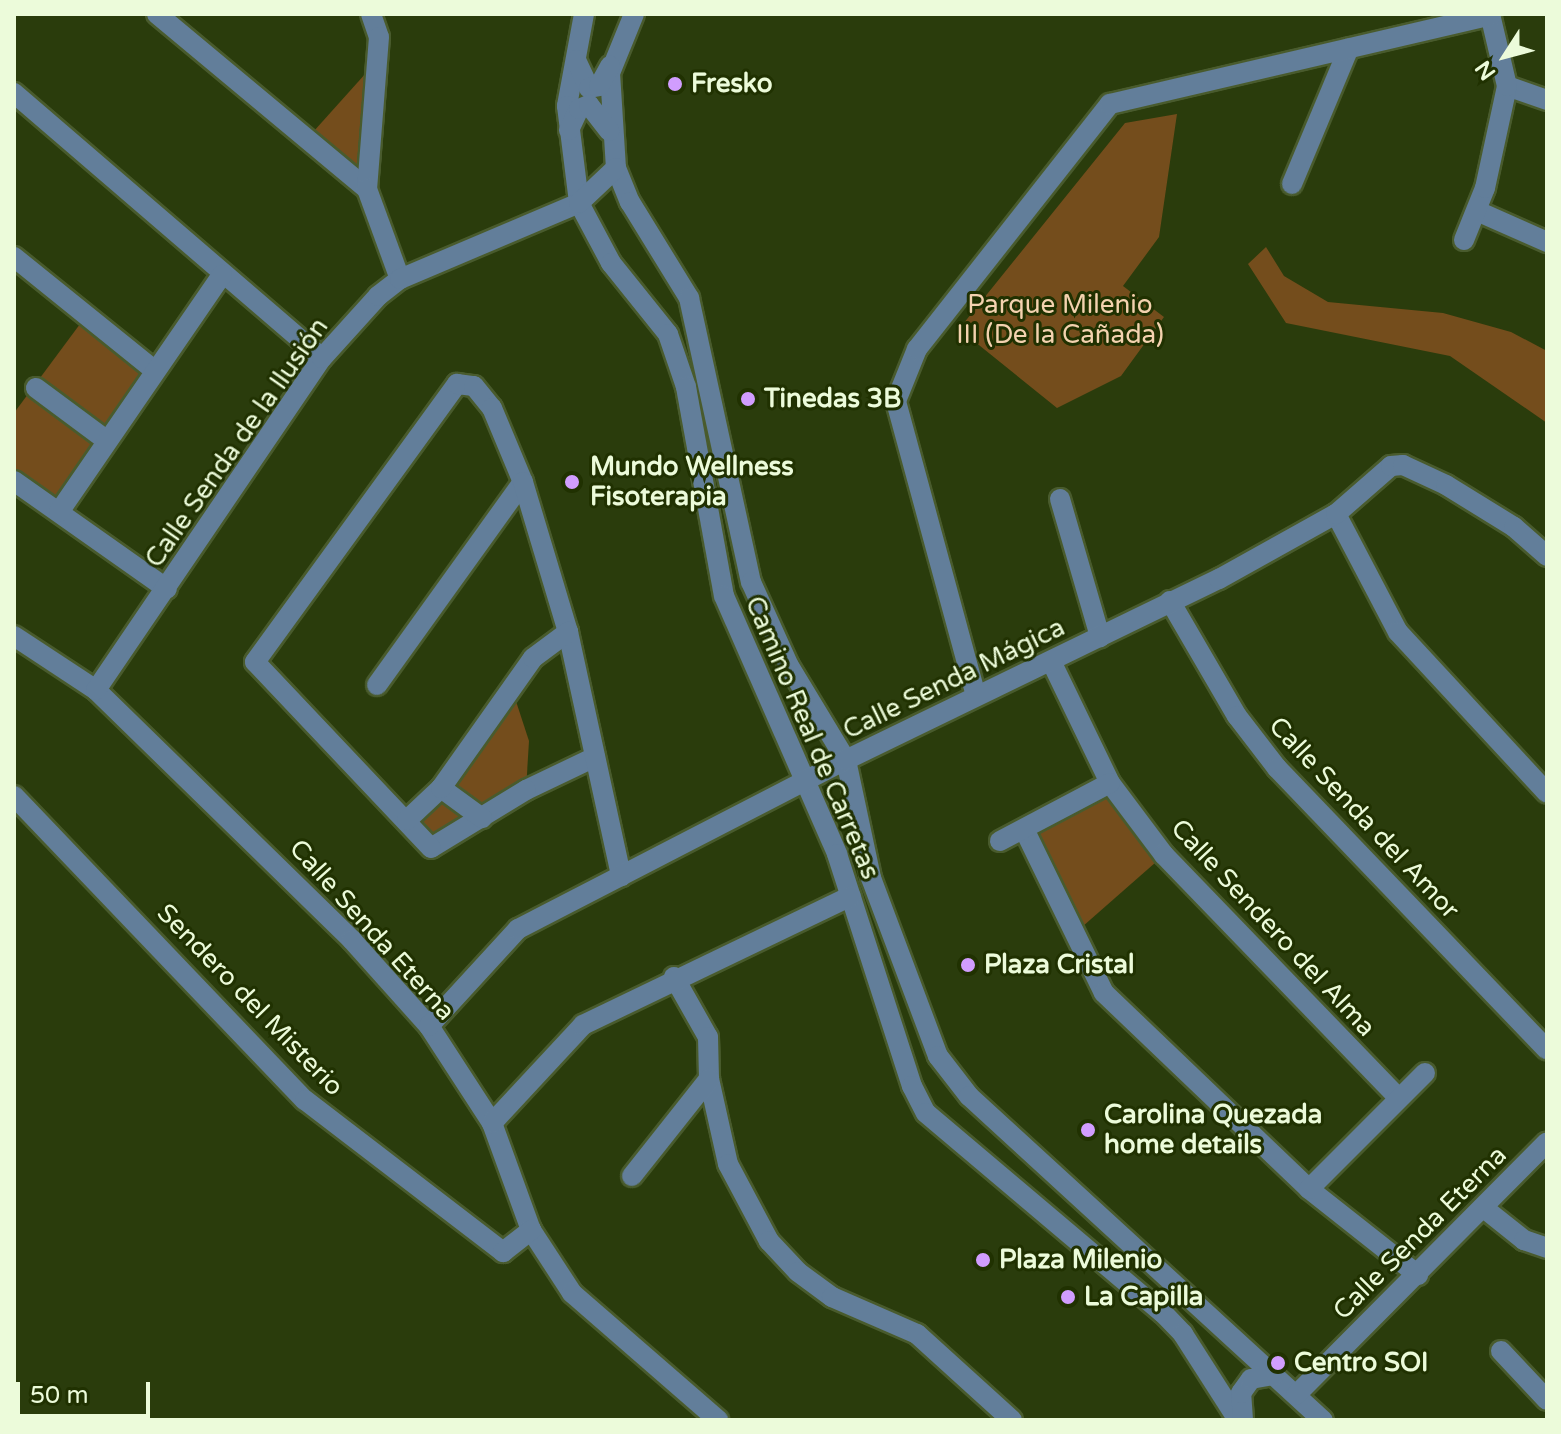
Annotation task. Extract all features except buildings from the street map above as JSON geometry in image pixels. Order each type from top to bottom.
[{"type":"street","points":[[157,14],[367,189]]},
{"type":"street","points":[[371,14],[379,37],[367,189],[400,279]]},
{"type":"street","name":"Camino Real de Carretas","points":[[584,14],[574,52],[569,132],[579,203],[611,263],[668,334],[686,387],[724,596],[771,695],[851,896],[898,1051],[926,1113],[1163,1313],[1183,1334],[1241,1420]]},
{"type":"street","name":"Camino Real de Carretas","points":[[634,14],[610,73],[611,135],[616,168],[630,202],[689,298],[751,582],[789,666],[846,760],[871,878],[938,1056],[969,1096],[1323,1420]]},
{"type":"street","points":[[976,696],[896,401],[917,349],[1110,104],[1490,14],[1507,86],[1477,211],[1464,240]]},
{"type":"street","points":[[1292,184],[1349,48]]},
{"type":"street","points":[[574,52],[589,88],[599,86],[615,58]]},
{"type":"street","points":[[1507,86],[1547,100]]},
{"type":"street","points":[[14,93],[322,358]]},
{"type":"street","points":[[569,132],[579,109],[589,105],[597,110],[611,135]]},
{"type":"street","name":"Calle Senda de la Ilusión","points":[[96,690],[322,358],[378,296],[400,279],[579,203],[616,168]]},
{"type":"street","points":[[1477,211],[1547,242]]},
{"type":"street","points":[[14,257],[154,370]]},
{"type":"street","points":[[59,512],[222,275]]},
{"type":"street","points":[[595,757],[431,848],[255,662],[457,384],[474,386],[492,408],[523,482],[568,632],[621,876]]},
{"type":"street","points":[[36,388],[106,440]]},
{"type":"street","name":"Calle Senda Mágica","points":[[429,1026],[518,929],[846,760],[1100,637],[1336,514],[1391,466],[1403,465],[1446,485],[1514,527],[1547,556]]},
{"type":"street","points":[[14,481],[167,589]]},
{"type":"street","points":[[377,685],[523,482]]},
{"type":"street","points":[[1060,499],[1100,637]]},
{"type":"street","points":[[1336,514],[1398,632],[1547,793]]},
{"type":"street","name":"Calle Senda del Amor","points":[[1170,601],[1237,716],[1277,768],[1547,1050]]},
{"type":"street","points":[[407,820],[441,788],[533,658],[568,632]]},
{"type":"street","name":"Calle Senda Eterna","points":[[14,636],[96,690],[211,797],[429,1026],[492,1123],[531,1230],[572,1293],[718,1420]]},
{"type":"street","name":"Calle Sendero del Alma","points":[[1051,661],[1110,783],[1195,890],[1399,1098]]},
{"type":"street","points":[[1000,841],[1110,783]]},
{"type":"street","points":[[441,788],[482,818]]},
{"type":"street","name":"Sendero del Misterio","points":[[14,796],[305,1100],[503,1252],[531,1230]]},
{"type":"street","points":[[1024,829],[1104,993],[1309,1189],[1418,1275]]},
{"type":"street","points":[[492,1123],[583,1025],[674,977],[851,896]]},
{"type":"street","points":[[674,977],[708,1037],[709,1079],[728,1164],[746,1204],[779,1251],[832,1297],[917,1334],[1012,1420]]},
{"type":"street","points":[[1309,1189],[1425,1073]]},
{"type":"street","points":[[632,1176],[709,1079]]},
{"type":"street","name":"Calle Senda Eterna","points":[[1296,1395],[1485,1209],[1547,1142]]},
{"type":"street","points":[[1485,1209],[1524,1240],[1547,1248]]},
{"type":"street","points":[[1501,1351],[1545,1394]]},
{"type":"street","points":[[1241,1420],[1241,1393],[1251,1379],[1274,1375]]},
{"type":"green space","points":[[375,63],[367,189],[305,141]]},
{"type":"green space","name":"Parque Milenio III (De la Cañada)","points":[[1177,114],[1159,237],[1123,286],[1164,317],[1121,376],[1057,408],[959,329],[1125,123]]},
{"type":"green space","points":[[1266,247],[1284,276],[1328,302],[1443,313],[1511,332],[1547,351],[1547,423],[1450,356],[1286,323],[1248,264]]},
{"type":"green space","points":[[83,320],[147,373],[60,502],[14,470],[14,413]]},
{"type":"green space","points":[[512,689],[529,741],[526,790],[443,844],[407,820]]},
{"type":"green space","points":[[1110,783],[1164,855],[1074,934],[1024,829]]},
{"type":"place","name":"Fresko","points":[[675,84]]},
{"type":"place","name":"Tinedas 3B","points":[[748,399]]},
{"type":"place","name":"Mundo Wellness Fisoterapia","points":[[572,482]]},
{"type":"place","name":"Plaza Cristal","points":[[968,965]]},
{"type":"place","name":"Carolina Quezada home details","points":[[1088,1130]]},
{"type":"place","name":"Plaza Milenio","points":[[983,1260]]},
{"type":"place","name":"La Capilla","points":[[1068,1297]]},
{"type":"place","name":"Centro SOI","points":[[1278,1363]]}]
